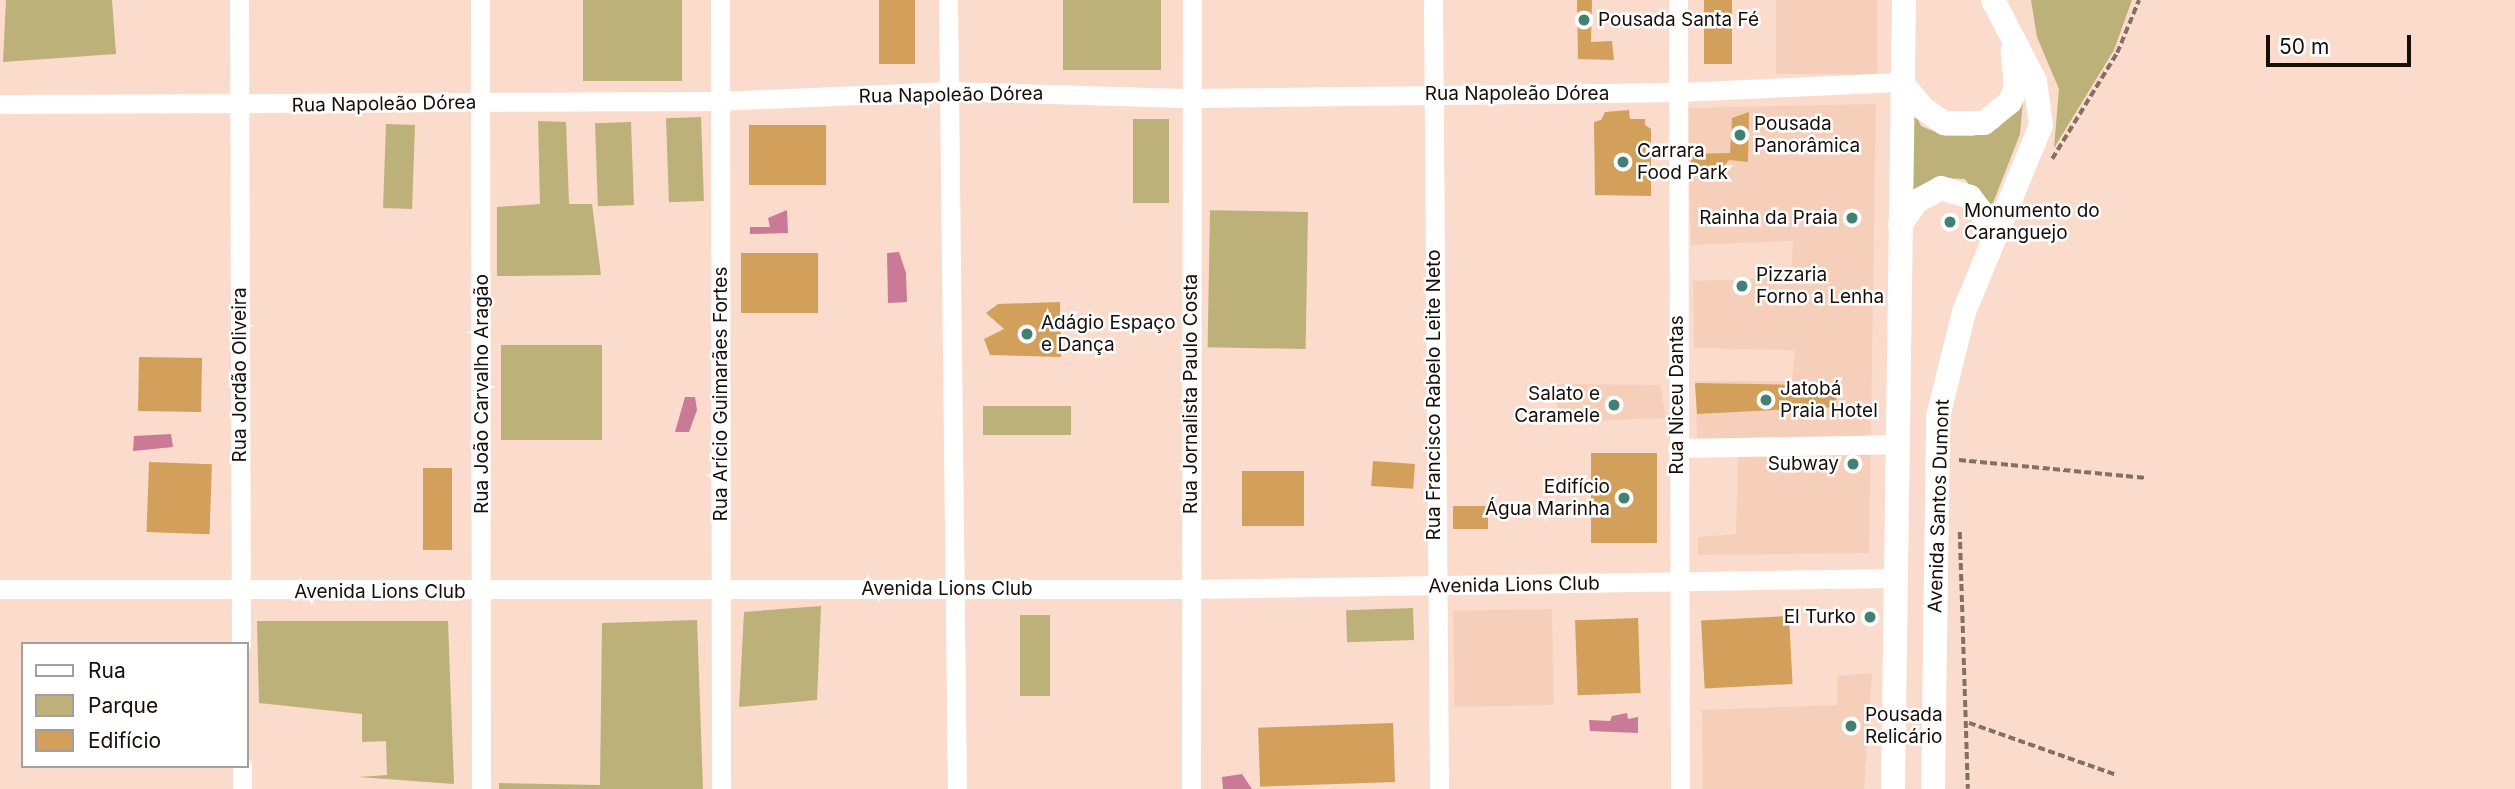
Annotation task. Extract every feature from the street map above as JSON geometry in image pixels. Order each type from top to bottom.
[{"type":"main road","points":[[1893,789],[1904,0]]},
{"type":"main road","name":"Avenida Santos Dumont","points":[[1933,789],[1938,417],[1964,312],[2041,125],[2035,81],[1993,0]]},
{"type":"main road","points":[[1901,82],[1924,109],[1944,123],[1984,123],[2000,114],[2016,88],[2011,37]]},
{"type":"main road","points":[[1900,225],[1917,201],[1941,188],[1970,197],[1997,233]]},
{"type":"street","name":"Rua Jordão Oliveira","points":[[239,0],[241,642]]},
{"type":"street","name":"Rua João Carvalho Aragão","points":[[481,0],[481,789]]},
{"type":"street","name":"Rua Arício Guimarães Fortes","points":[[720,0],[721,789]]},
{"type":"street","points":[[948,0],[958,590],[957,789]]},
{"type":"street","name":"Rua Jornalista Paulo Costa","points":[[1191,789],[1192,0]]},
{"type":"street","name":"Rua Francisco Rabelo Leite Neto","points":[[1433,0],[1438,789]]},
{"type":"street","name":"Rua Niceu Dantas","points":[[1678,0],[1676,581],[1680,789]]},
{"type":"street","name":"Rua Napoleão Dórea","points":[[0,104],[239,106],[720,102],[950,91],[1192,98],[1679,92],[1901,82]]},
{"type":"street","points":[[1677,448],[1896,444]]},
{"type":"street","name":"Avenida Lions Club","points":[[0,589],[241,592],[722,588],[1191,589],[1895,578]]},
{"type":"street","points":[[242,768],[242,789]]},
{"type":"path","points":[[2045,170],[2117,52],[2139,0]]},
{"type":"path","points":[[1957,472],[1958,447]]},
{"type":"path","points":[[1957,460],[2146,478]]},
{"type":"path","points":[[1959,521],[1969,723],[1968,789]]},
{"type":"path","points":[[1969,723],[2117,775]]},
{"type":"shaded area","points":[[1776,0],[1877,0],[1877,74],[1776,74]]},
{"type":"shaded area","points":[[1876,104],[1869,553],[1698,555],[1698,537],[1736,534],[1738,454],[1698,455],[1695,381],[1792,381],[1795,350],[1694,348],[1693,281],[1791,277],[1793,241],[1691,245],[1687,108]]},
{"type":"shaded area","points":[[787,210],[788,233],[750,234],[750,227],[770,227],[768,218]]},
{"type":"shaded area","points":[[899,252],[906,273],[907,302],[888,303],[887,253]]},
{"type":"shaded area","points":[[1557,384],[1660,385],[1666,418],[1558,422]]},
{"type":"shaded area","points":[[685,397],[695,397],[697,410],[689,432],[675,432]]},
{"type":"shaded area","points":[[171,434],[173,447],[133,451],[134,436]]},
{"type":"shaded area","points":[[1552,609],[1554,705],[1455,707],[1453,611]]},
{"type":"shaded area","points":[[1872,673],[1864,789],[1703,789],[1702,710],[1837,705],[1837,676]]},
{"type":"shaded area","points":[[1627,713],[1628,719],[1638,717],[1638,733],[1590,731],[1589,720],[1610,721],[1612,716]]},
{"type":"shaded area","points":[[1242,774],[1252,789],[1223,789],[1222,777]]},
{"type":"green space","points":[[6,0],[112,0],[116,54],[3,62]]},
{"type":"green space","points":[[583,0],[682,0],[682,81],[583,81]]},
{"type":"green space","points":[[1063,0],[1161,0],[1161,70],[1063,70]]},
{"type":"green space","points":[[2031,0],[2132,0],[2114,50],[2054,148],[2059,89],[2037,37]]},
{"type":"green space","points":[[2023,101],[2020,134],[1989,213],[1965,179],[1943,178],[1911,194],[1912,106],[1921,126],[1945,136],[1973,136],[1998,128]]},
{"type":"green space","points":[[701,117],[704,201],[669,202],[666,118]]},
{"type":"green space","points":[[1133,119],[1169,119],[1169,203],[1133,203]]},
{"type":"green space","points":[[538,121],[566,122],[569,204],[592,204],[601,275],[497,276],[497,207],[540,204]]},
{"type":"green space","points":[[631,122],[634,205],[598,206],[595,123]]},
{"type":"green space","points":[[386,124],[415,125],[412,209],[383,208]]},
{"type":"green space","points":[[1210,210],[1308,212],[1306,349],[1208,347]]},
{"type":"green space","points":[[501,345],[602,345],[602,440],[501,440]]},
{"type":"green space","points":[[983,406],[1071,406],[1071,435],[983,435]]},
{"type":"green space","points":[[821,606],[817,700],[739,707],[744,612]]},
{"type":"green space","points":[[1413,608],[1414,640],[1347,642],[1346,610]]},
{"type":"green space","points":[[1020,615],[1050,615],[1050,696],[1020,696]]},
{"type":"green space","points":[[697,620],[703,789],[499,789],[499,783],[600,785],[602,623]]},
{"type":"green space","points":[[257,621],[448,621],[454,784],[359,777],[387,775],[386,741],[362,742],[362,714],[259,703]]},
{"type":"building","points":[[879,0],[915,0],[915,64],[879,64]]},
{"type":"building","name":"Pousada Santa Fé","points":[[1577,0],[1592,0],[1591,42],[1612,41],[1614,60],[1578,59]]},
{"type":"building","points":[[1704,0],[1732,0],[1732,64],[1704,64]]},
{"type":"building","name":"Carrara Food Park","points":[[1629,110],[1630,119],[1645,119],[1645,125],[1651,129],[1651,196],[1595,195],[1594,122],[1601,120],[1605,112]]},
{"type":"building","name":"Pousada Panorâmica","points":[[1749,112],[1748,162],[1729,160],[1721,170],[1691,171],[1691,154],[1730,153],[1732,118]]},
{"type":"building","points":[[749,125],[826,125],[826,185],[749,185]]},
{"type":"building","points":[[741,253],[818,253],[818,313],[741,313]]},
{"type":"building","name":"Adágio Espaço e Dança","points":[[1060,302],[1061,357],[990,355],[984,339],[1004,329],[986,313],[998,304]]},
{"type":"building","points":[[139,357],[202,358],[201,412],[138,411]]},
{"type":"building","name":"Jatobá Praia Hotel","points":[[1695,383],[1804,385],[1804,393],[1836,391],[1837,407],[1697,414]]},
{"type":"building","name":"Edifício Água Marinha","points":[[1591,453],[1657,453],[1657,543],[1591,543]]},
{"type":"building","points":[[1373,461],[1415,464],[1413,489],[1371,486]]},
{"type":"building","points":[[149,462],[212,464],[210,534],[147,532]]},
{"type":"building","points":[[423,468],[452,468],[452,550],[423,550]]},
{"type":"building","points":[[1242,471],[1304,471],[1304,526],[1242,526]]},
{"type":"building","points":[[1453,506],[1488,506],[1488,529],[1453,529]]},
{"type":"building","points":[[1789,616],[1793,684],[1705,689],[1701,621]]},
{"type":"building","points":[[1638,618],[1641,693],[1578,695],[1575,620]]},
{"type":"building","points":[[1393,723],[1395,782],[1260,787],[1258,728]]},
{"type":"place","name":"Pousada Santa Fé","points":[[1584,20]]},
{"type":"place","name":"Pousada Panorâmica","points":[[1740,135]]},
{"type":"place","name":"Carrara Food Park","points":[[1623,162]]},
{"type":"place","name":"Rainha da Praia","points":[[1852,218]]},
{"type":"place","name":"Monumento do Caranguejo","points":[[1950,222]]},
{"type":"place","name":"Pizzaria Forno a Lenha","points":[[1742,286]]},
{"type":"place","name":"Adágio Espaço e Dança","points":[[1027,334]]},
{"type":"place","name":"Jatobá Praia Hotel","points":[[1766,400]]},
{"type":"place","name":"Salato e Caramele","points":[[1614,405]]},
{"type":"place","name":"Subway","points":[[1853,464]]},
{"type":"place","name":"Edifício Água Marinha","points":[[1624,498]]},
{"type":"place","name":"El Turko","points":[[1870,617]]},
{"type":"place","name":"Pousada Relicário","points":[[1851,726]]}]
